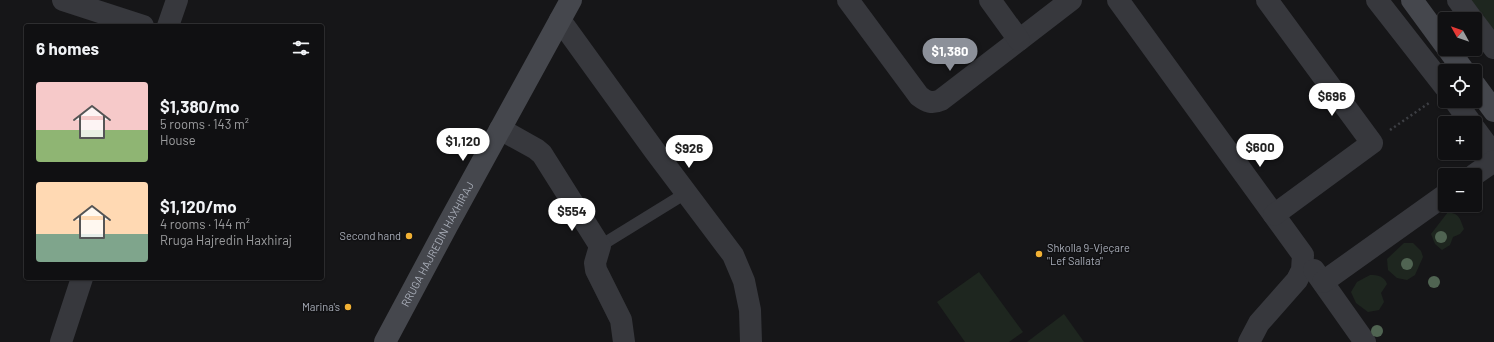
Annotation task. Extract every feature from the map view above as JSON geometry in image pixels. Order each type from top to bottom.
[{"type":"street","points":[[63,0],[137,24]]},
{"type":"street","points":[[169,24],[177,0]]},
{"type":"street","name":"RRUGA HAJREDIN HAXHIRAJ","points":[[385,342],[571,0]]},
{"type":"street","points":[[848,0],[919,96],[933,103],[941,100],[1071,0]]},
{"type":"street","points":[[990,0],[1019,40]]},
{"type":"street","points":[[1118,0],[1365,342]]},
{"type":"street","points":[[1267,0],[1372,143],[1274,215]]},
{"type":"street","points":[[1378,0],[1438,92]]},
{"type":"street","points":[[1412,0],[1438,35]]},
{"type":"street","points":[[1458,0],[1467,12]]},
{"type":"street","points":[[560,20],[733,255],[744,281],[750,310],[751,342]]},
{"type":"street","points":[[1482,32],[1494,48]]},
{"type":"street","points":[[1482,95],[1494,111]]},
{"type":"street","points":[[500,129],[536,149],[542,154],[600,246],[595,262],[596,270],[621,320],[624,342]]},
{"type":"street","points":[[1482,139],[1494,156]]},
{"type":"street","points":[[1482,169],[1494,161]]},
{"type":"street","points":[[1323,282],[1438,200]]},
{"type":"street","points":[[1249,342],[1259,323],[1297,280],[1302,270],[1303,255]]},
{"type":"street","points":[[61,342],[81,280]]},
{"type":"lane","points":[[600,246],[686,193]]},
{"type":"path","points":[[1372,143],[1438,95]]},
{"type":"shaded area","points":[[1463,0],[1494,0],[1494,40],[1482,25],[1482,12],[1472,12]]},
{"type":"shaded area","points":[[1448,212],[1457,216],[1464,229],[1460,234],[1453,237],[1450,245],[1442,250],[1435,244],[1431,234]]},
{"type":"shaded area","points":[[1404,243],[1413,243],[1421,251],[1423,257],[1415,275],[1407,280],[1397,278],[1388,270],[1387,259]]},
{"type":"shaded area","points":[[979,272],[1023,332],[1009,342],[965,342],[937,302]]},
{"type":"shaded area","points":[[1370,275],[1380,276],[1387,284],[1381,293],[1384,302],[1379,310],[1368,312],[1356,303],[1351,292],[1357,282]]},
{"type":"shaded area","points":[[1064,314],[1084,342],[1027,342]]},
{"type":"place","name":"Second hand","points":[[409,236]]},
{"type":"place","name":"Shkolla 9-Vjeçare \"Lef Sallata\"","points":[[1039,254]]},
{"type":"place","name":"Marina's","points":[[348,307]]}]
